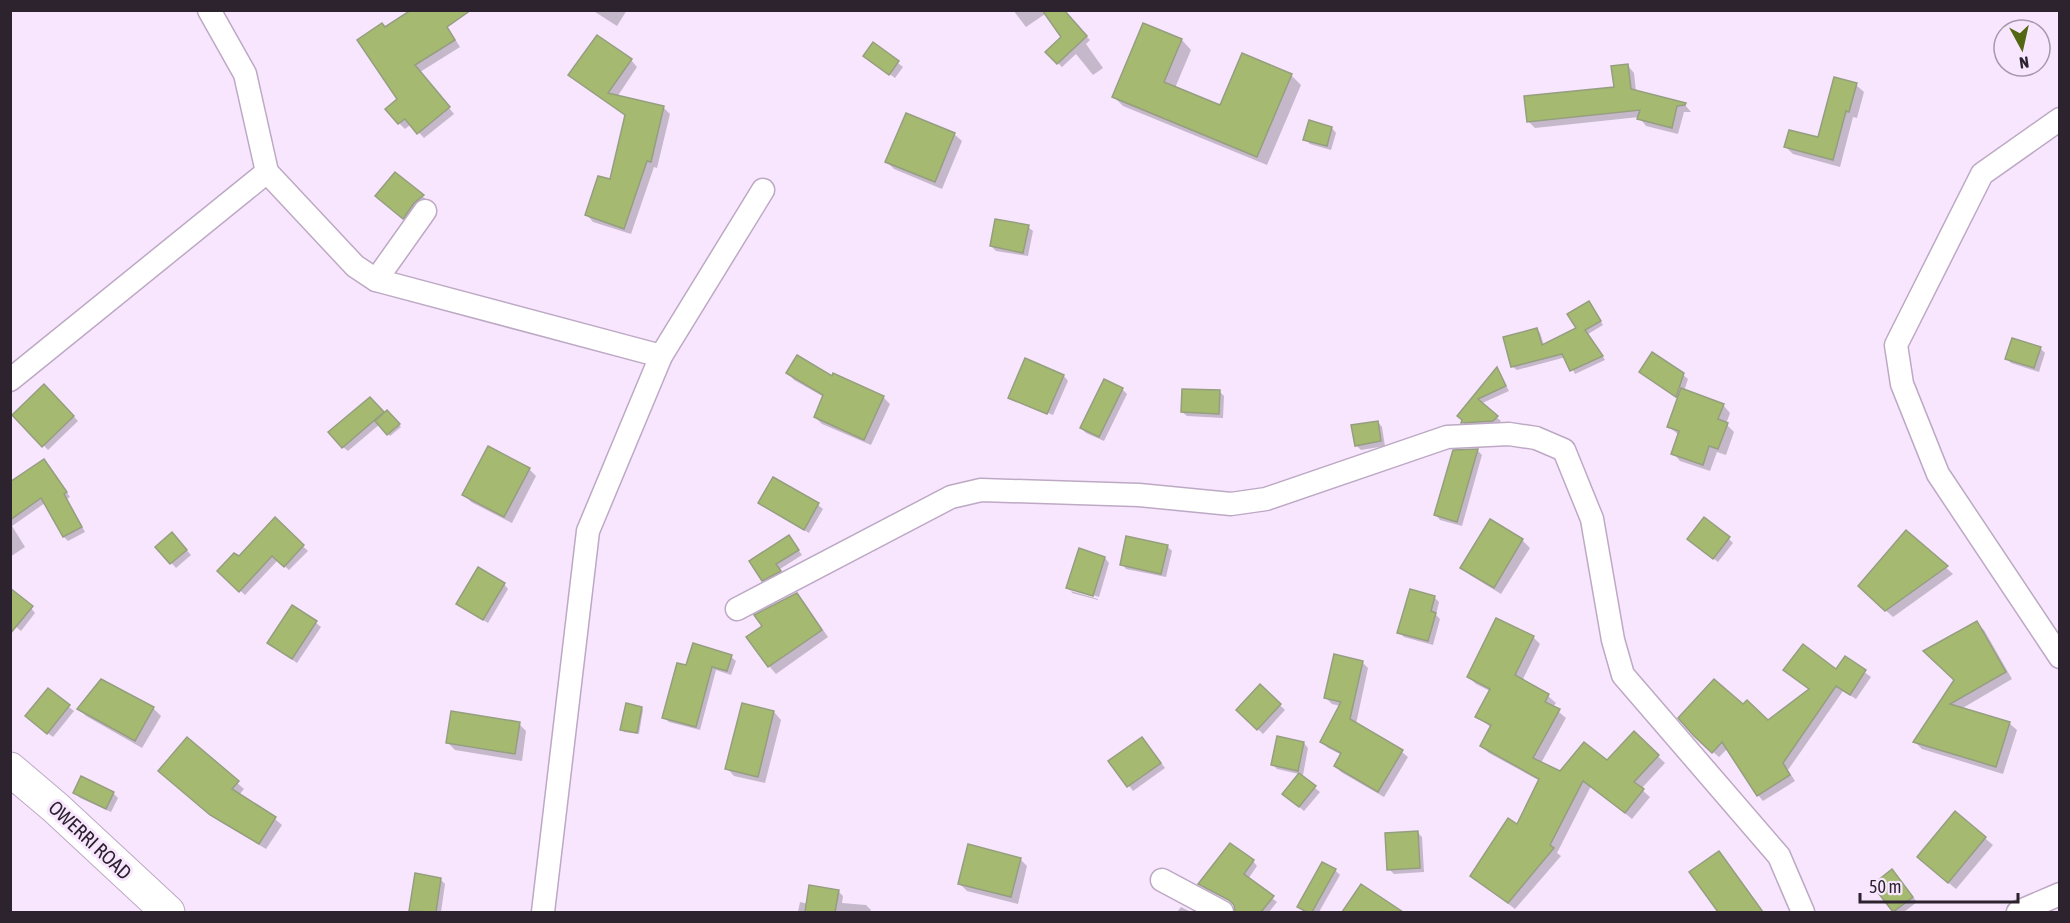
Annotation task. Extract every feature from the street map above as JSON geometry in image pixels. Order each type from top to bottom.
[{"type":"main road","name":"OWERRI ROAD","points":[[10,769],[56,808],[168,912]]},
{"type":"street","points":[[209,10],[246,74],[267,172],[355,266],[376,280],[661,356]]},
{"type":"street","points":[[2060,119],[1983,174],[1896,345],[1902,384],[1938,474],[2060,657]]},
{"type":"street","points":[[10,380],[267,172]]},
{"type":"street","points":[[543,912],[588,531],[661,356],[763,190]]},
{"type":"street","points":[[376,280],[425,211]]},
{"type":"street","points":[[736,609],[951,497],[981,490],[1139,495],[1231,504],[1266,499],[1447,437],[1509,434],[1536,438],[1564,450],[1592,519],[1613,640],[1623,675],[1779,856],[1803,912]]},
{"type":"street","points":[[1162,879],[1222,912]]},
{"type":"street","points":[[2018,912],[2060,894]]},
{"type":"building","points":[[411,10],[471,10],[447,27],[455,40],[415,65],[450,107],[417,134],[405,119],[398,124],[385,109],[397,99],[357,40],[382,23],[385,27]]},
{"type":"building","points":[[1042,10],[1064,10],[1087,36],[1057,64],[1045,52],[1061,37]]},
{"type":"building","points":[[1143,23],[1182,39],[1164,82],[1220,105],[1242,53],[1292,74],[1257,157],[1112,97]]},
{"type":"building","points":[[597,35],[632,59],[608,93],[664,106],[651,162],[647,161],[624,229],[585,215],[598,176],[610,179],[625,115],[568,75]]},
{"type":"building","points":[[873,42],[899,61],[889,75],[863,56]]},
{"type":"building","points":[[1628,64],[1631,89],[1686,103],[1677,106],[1672,128],[1637,119],[1640,110],[1527,122],[1524,96],[1614,87],[1611,66]]},
{"type":"building","points":[[1834,77],[1857,83],[1849,112],[1846,111],[1833,160],[1784,147],[1789,130],[1818,137]]},
{"type":"building","points":[[906,113],[955,133],[935,182],[885,162]]},
{"type":"building","points":[[1309,120],[1332,127],[1327,146],[1303,140]]},
{"type":"building","points":[[395,172],[424,195],[414,203],[403,219],[375,196]]},
{"type":"building","points":[[995,219],[1029,225],[1023,253],[990,246]]},
{"type":"building","points":[[1589,301],[1601,321],[1585,330],[1603,356],[1570,371],[1562,354],[1511,367],[1503,337],[1537,328],[1542,345],[1576,328],[1567,314]]},
{"type":"building","points":[[2012,338],[2041,347],[2034,368],[2005,359]]},
{"type":"building","points":[[1652,352],[1684,373],[1676,397],[1639,372]]},
{"type":"building","points":[[797,355],[832,376],[833,373],[884,396],[864,440],[814,417],[823,395],[786,373]]},
{"type":"building","points":[[1025,358],[1064,375],[1047,414],[1008,398]]},
{"type":"building","points":[[1497,367],[1506,386],[1478,399],[1498,416],[1493,421],[1461,423],[1462,420],[1457,416]]},
{"type":"building","points":[[1104,379],[1123,388],[1099,437],[1080,428]]},
{"type":"building","points":[[44,384],[74,416],[42,447],[12,415]]},
{"type":"building","points":[[1681,388],[1724,404],[1718,419],[1728,423],[1718,449],[1709,446],[1703,465],[1671,454],[1679,431],[1667,427]]},
{"type":"building","points":[[1182,389],[1220,390],[1219,414],[1181,412]]},
{"type":"building","points":[[370,397],[384,412],[342,448],[328,432]]},
{"type":"building","points":[[387,410],[400,424],[387,435],[375,421]]},
{"type":"building","points":[[1378,421],[1381,441],[1355,446],[1351,425]]},
{"type":"building","points":[[488,446],[530,468],[504,517],[462,495]]},
{"type":"building","points":[[1478,449],[1457,522],[1434,515],[1453,450]]},
{"type":"building","points":[[44,459],[67,492],[64,494],[82,527],[63,537],[41,498],[10,520],[10,482]]},
{"type":"building","points":[[773,477],[819,503],[804,530],[758,503]]},
{"type":"building","points":[[275,517],[304,545],[284,567],[272,556],[239,592],[217,571],[234,553],[239,556]]},
{"type":"building","points":[[1704,517],[1730,537],[1713,559],[1687,539]]},
{"type":"building","points":[[1490,519],[1523,539],[1494,588],[1460,568]]},
{"type":"building","points":[[1906,530],[1948,566],[1885,611],[1858,586]]},
{"type":"building","points":[[172,532],[187,550],[170,564],[155,547]]},
{"type":"building","points":[[789,535],[799,550],[776,564],[781,571],[762,581],[749,561]]},
{"type":"building","points":[[1126,536],[1168,545],[1161,574],[1120,565]]},
{"type":"building","points":[[1079,548],[1105,557],[1093,596],[1066,588]]},
{"type":"building","points":[[478,567],[505,583],[483,620],[456,604]]},
{"type":"building","points":[[10,588],[33,606],[10,634]]},
{"type":"building","points":[[1410,589],[1435,596],[1431,611],[1436,613],[1428,641],[1397,633]]},
{"type":"building","points":[[797,593],[822,630],[768,667],[746,637],[762,626],[754,615]]},
{"type":"building","points":[[292,605],[317,621],[292,659],[267,643]]},
{"type":"building","points":[[1496,618],[1534,636],[1515,675],[1549,694],[1545,702],[1560,709],[1533,758],[1560,771],[1584,742],[1607,760],[1634,731],[1659,755],[1634,782],[1644,789],[1625,813],[1583,781],[1550,845],[1554,848],[1508,903],[1470,876],[1508,818],[1517,824],[1539,779],[1480,746],[1491,725],[1475,717],[1490,689],[1467,677]]},
{"type":"building","points":[[1977,621],[2006,672],[1950,704],[2010,722],[1996,767],[1913,742],[1954,680],[1923,651]]},
{"type":"building","points":[[693,643],[732,655],[727,671],[712,667],[696,727],[662,718],[677,663],[686,665]]},
{"type":"building","points":[[1803,644],[1836,669],[1845,656],[1866,670],[1850,695],[1836,686],[1783,763],[1790,775],[1757,796],[1722,742],[1712,753],[1678,718],[1714,679],[1743,704],[1747,700],[1768,720],[1809,689],[1783,670]]},
{"type":"building","points":[[1334,654],[1363,661],[1350,719],[1403,750],[1378,792],[1334,766],[1341,753],[1320,742],[1341,702],[1324,698]]},
{"type":"building","points":[[101,679],[154,707],[135,741],[77,709]]},
{"type":"building","points":[[1260,684],[1281,704],[1257,730],[1236,710]]},
{"type":"building","points":[[48,688],[70,705],[47,734],[25,716]]},
{"type":"building","points":[[626,703],[642,707],[637,733],[620,730]]},
{"type":"building","points":[[742,703],[774,711],[758,777],[725,769]]},
{"type":"building","points":[[451,711],[520,722],[515,754],[446,743]]},
{"type":"building","points":[[1277,736],[1304,742],[1298,771],[1271,765]]},
{"type":"building","points":[[187,737],[239,781],[232,789],[276,817],[259,844],[210,815],[158,771]]},
{"type":"building","points":[[1142,737],[1161,763],[1127,787],[1108,761]]},
{"type":"building","points":[[1299,773],[1316,786],[1299,807],[1282,794]]},
{"type":"building","points":[[81,776],[114,792],[106,809],[73,793]]},
{"type":"building","points":[[1955,811],[1986,837],[1948,883],[1917,857]]},
{"type":"building","points":[[1418,831],[1420,868],[1387,870],[1385,833]]},
{"type":"building","points":[[1230,843],[1254,860],[1244,874],[1274,896],[1261,912],[1235,912],[1234,905],[1229,900],[1198,884]]},
{"type":"building","points":[[968,844],[1021,858],[1011,897],[958,884]]},
{"type":"building","points":[[1719,851],[1763,912],[1718,912],[1689,872]]},
{"type":"building","points":[[1322,862],[1336,869],[1312,912],[1307,912],[1297,907]]},
{"type":"building","points":[[1892,869],[1913,897],[1893,912],[1872,885]]},
{"type":"building","points":[[415,873],[441,878],[436,912],[409,911]]},
{"type":"building","points":[[1361,884],[1403,912],[1342,912]]},
{"type":"building","points":[[809,885],[839,890],[835,912],[805,912]]}]
